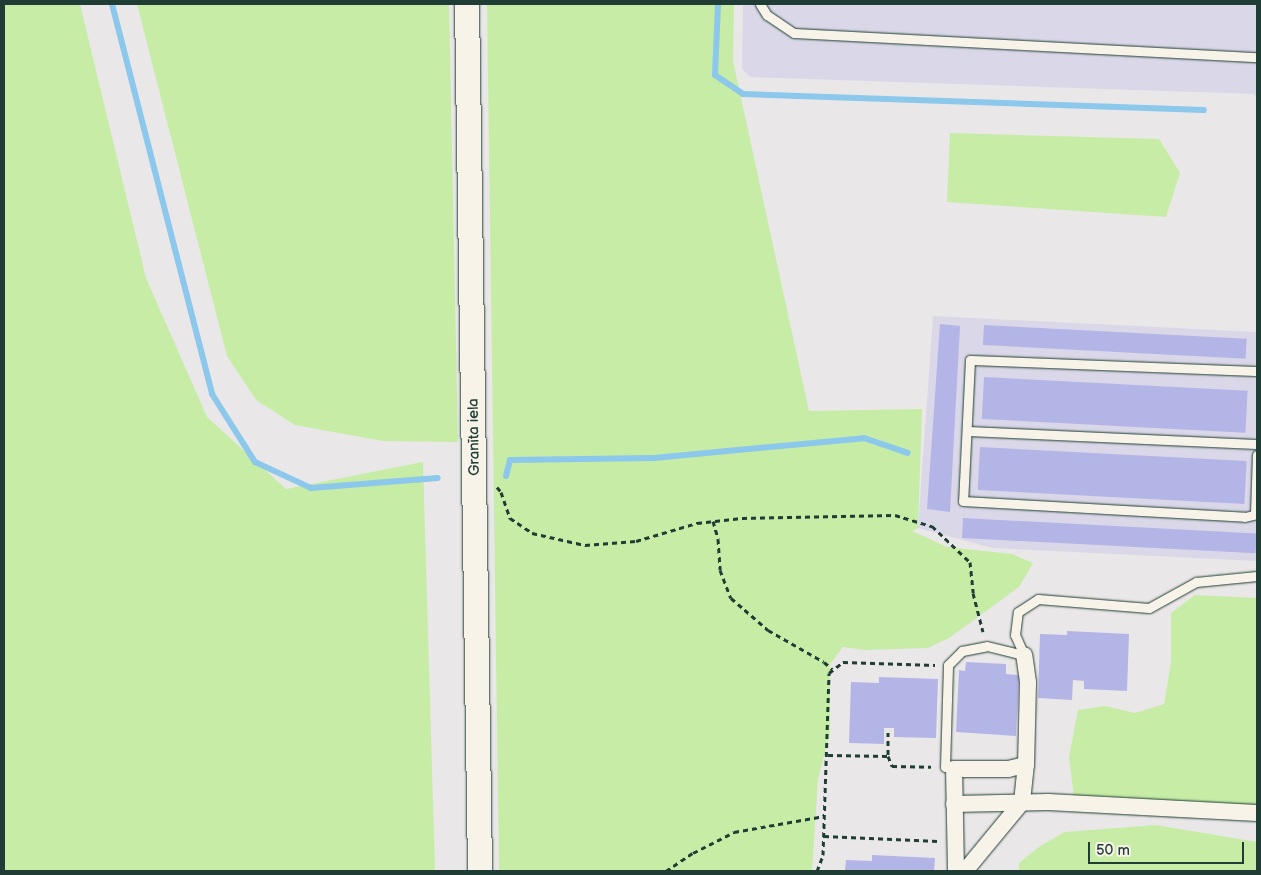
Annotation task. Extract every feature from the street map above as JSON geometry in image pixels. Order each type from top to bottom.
[{"type":"main road","name":"Granīta iela","points":[[467,4],[480,871]]},
{"type":"street","points":[[964,871],[1022,802],[1026,765],[1028,682],[1024,655]]},
{"type":"street","points":[[956,871],[954,804],[949,768],[1008,769],[1026,765]]},
{"type":"street","points":[[954,804],[1022,802],[1257,813]]},
{"type":"lane","points":[[760,4],[768,15],[794,33],[1257,57]]},
{"type":"lane","points":[[1257,372],[970,360],[963,501],[1245,517],[1256,514],[1257,456]]},
{"type":"lane","points":[[967,430],[1257,444]]},
{"type":"lane","points":[[1024,655],[1015,635],[1018,612],[1038,599],[1149,608],[1196,582],[1257,576]]},
{"type":"lane","points":[[949,768],[948,665],[962,651],[987,646],[1024,655]]},
{"type":"path","points":[[474,462],[501,492],[510,518],[532,533],[585,545],[636,541],[697,523],[742,518],[895,515],[932,526],[970,562],[973,593],[987,646]]},
{"type":"path","points":[[713,521],[718,539],[720,570],[731,598],[768,630],[824,662],[832,669]]},
{"type":"path","points":[[817,871],[823,855],[828,754],[828,682],[832,669],[842,662],[948,665]]},
{"type":"path","points":[[888,732],[888,756],[892,766],[949,768]]},
{"type":"path","points":[[828,754],[888,756]]},
{"type":"path","points":[[666,871],[693,853],[734,832],[825,816]]},
{"type":"path","points":[[824,836],[954,842]]},
{"type":"shaded area","points":[[743,4],[1257,4],[1257,99],[1254,94],[750,77],[742,69]]},
{"type":"shaded area","points":[[933,316],[1257,332],[1257,561],[992,548],[918,528]]},
{"type":"green space","points":[[4,4],[80,4],[146,278],[207,417],[286,489],[423,462],[435,871],[4,871]]},
{"type":"green space","points":[[137,4],[449,4],[458,442],[383,441],[295,425],[256,400],[227,356]]},
{"type":"green space","points":[[487,4],[734,4],[733,61],[809,411],[922,409],[918,528],[912,531],[947,547],[1012,554],[1033,563],[1019,587],[949,638],[928,648],[865,650],[843,647],[830,664],[830,733],[818,779],[812,871],[499,871]]},
{"type":"green space","points":[[950,133],[1159,139],[1180,173],[1166,217],[947,202]]},
{"type":"green space","points":[[1195,595],[1257,598],[1257,805],[1075,805],[1069,757],[1078,710],[1105,706],[1135,713],[1164,704],[1171,662],[1171,613]]},
{"type":"green space","points":[[1156,825],[1257,842],[1257,871],[1019,871],[1019,863],[1040,846],[1065,832]]},
{"type":"building","points":[[940,324],[960,326],[950,512],[927,509]]},
{"type":"building","points":[[984,325],[1247,339],[1246,359],[983,345]]},
{"type":"building","points":[[984,377],[1248,391],[1245,433],[982,419]]},
{"type":"building","points":[[980,447],[1247,461],[1244,504],[978,490]]},
{"type":"building","points":[[963,518],[1257,533],[1256,553],[962,538]]},
{"type":"building","points":[[1067,631],[1129,634],[1127,691],[1084,689],[1084,681],[1073,680],[1072,700],[1038,698],[1040,634],[1067,635]]},
{"type":"building","points":[[966,662],[1006,664],[1006,674],[1019,675],[1016,736],[956,732],[959,670],[965,671]]},
{"type":"building","points":[[879,677],[938,679],[936,738],[894,737],[894,728],[884,728],[884,744],[849,743],[851,682],[879,683]]},
{"type":"building","points":[[872,855],[935,858],[934,871],[845,871],[846,860],[872,861]]},
{"type":"waterway","points":[[112,4],[212,394],[255,462],[311,488],[438,478]]},
{"type":"waterway","points":[[718,4],[715,75],[743,94],[1204,110]]},
{"type":"waterway","points":[[506,476],[510,460],[654,458],[864,438],[908,453]]}]
